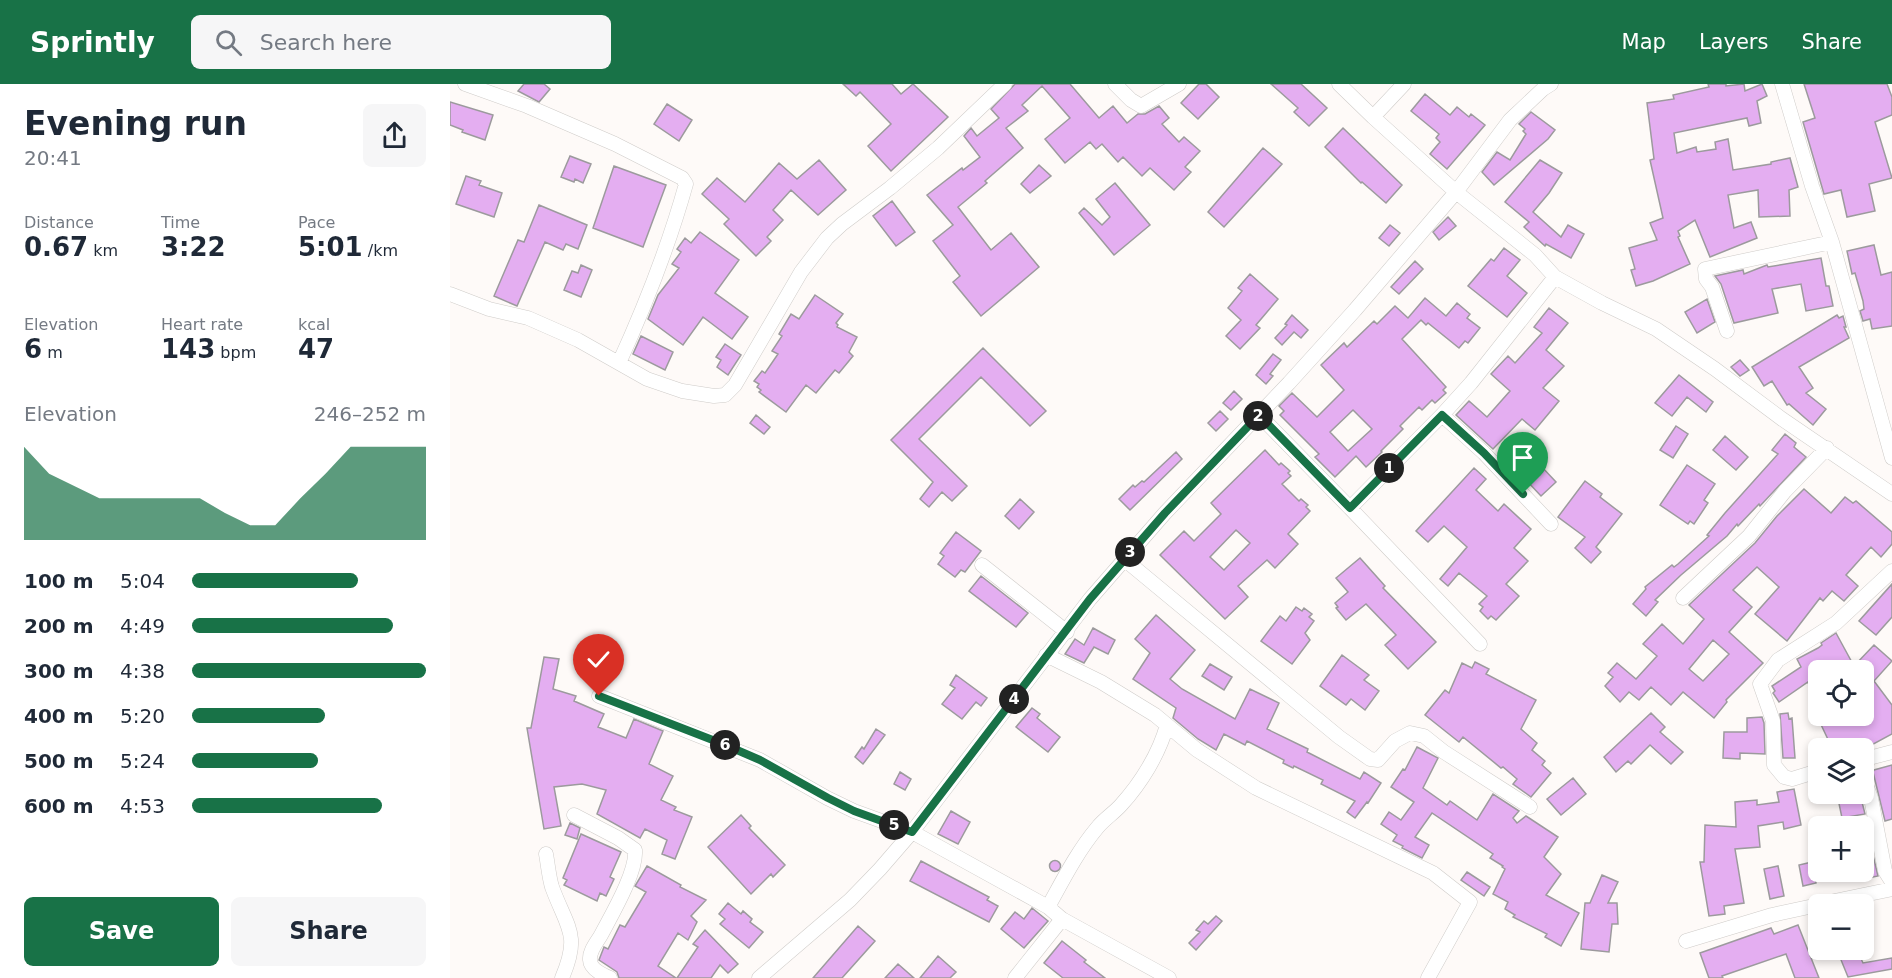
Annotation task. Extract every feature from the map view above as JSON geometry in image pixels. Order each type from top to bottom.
[{"type":"street","points":[[465,84],[527,106],[615,144],[682,178],[686,184],[634,331],[619,363]]},
{"type":"street","points":[[450,294],[489,309],[528,318],[578,340],[647,379],[682,391],[714,396],[725,395],[735,385],[801,272],[827,238],[938,148],[1005,84]]},
{"type":"street","points":[[1114,84],[1131,100],[1142,106],[1179,84]]},
{"type":"street","points":[[1339,84],[1456,192],[1535,255],[1555,277],[1656,329],[1892,494]]},
{"type":"street","points":[[1373,117],[1404,84]]},
{"type":"street","points":[[759,978],[850,900],[912,832],[1046,655],[1124,559],[1355,310],[1456,192],[1510,120],[1543,88],[1551,84]]},
{"type":"street","points":[[1782,84],[1812,186],[1832,242],[1892,458]]},
{"type":"street","points":[[1726,330],[1712,287],[1706,279],[1705,269],[1832,242]]},
{"type":"street","points":[[1350,508],[1471,383],[1555,277]]},
{"type":"street","points":[[1259,415],[1480,644]]},
{"type":"street","points":[[1442,415],[1484,453],[1551,524]]},
{"type":"street","points":[[1683,598],[1749,536],[1785,491],[1827,448]]},
{"type":"street","points":[[1124,559],[1302,707],[1370,759],[1378,760],[1395,741],[1410,733],[1424,736],[1444,752],[1530,807]]},
{"type":"street","points":[[982,566],[1067,632]]},
{"type":"street","points":[[1808,774],[1792,779],[1784,777],[1774,765],[1773,721],[1760,684],[1778,660],[1836,623],[1892,571]]},
{"type":"street","points":[[1046,655],[1101,682],[1167,725],[1197,750],[1256,788],[1433,873],[1470,902],[1428,978]]},
{"type":"street","points":[[599,696],[733,748],[760,760],[854,811],[912,832],[1048,907],[1062,919],[1169,978]]},
{"type":"street","points":[[1048,907],[1080,850],[1135,788],[1163,741],[1167,725]]},
{"type":"street","points":[[1874,757],[1892,752]]},
{"type":"street","points":[[1872,804],[1885,871],[1892,882]]},
{"type":"street","points":[[574,815],[618,838],[635,850],[636,861],[592,951],[590,960],[600,974],[610,978]]},
{"type":"street","points":[[546,854],[551,885],[570,929],[572,945],[569,962],[562,978]]},
{"type":"street","points":[[1869,894],[1892,889]]},
{"type":"street","points":[[1686,940],[1772,915],[1808,907]]},
{"type":"street","points":[[1015,978],[1062,919]]},
{"type":"building","points":[[524,84],[544,84],[550,89],[539,102],[518,91]]},
{"type":"building","points":[[843,84],[892,84],[901,94],[913,84],[948,117],[891,171],[868,146],[891,124],[860,92],[856,96]]},
{"type":"building","points":[[1015,84],[1070,84],[1099,118],[1113,106],[1127,123],[1138,114],[1145,114],[1159,106],[1169,118],[1162,124],[1179,142],[1184,137],[1200,151],[1185,167],[1191,172],[1174,190],[1150,168],[1142,176],[1123,157],[1118,162],[1102,144],[1096,149],[1090,142],[1065,163],[1045,139],[1070,118],[1042,86],[1022,105],[1028,111],[1006,128],[1023,148],[958,207],[991,250],[1011,233],[1039,267],[981,316],[953,282],[960,276],[933,241],[953,225],[927,195],[980,157],[964,136],[971,128],[977,136],[999,118],[991,109]]},
{"type":"building","points":[[1199,84],[1206,84],[1219,97],[1198,119],[1181,103]]},
{"type":"building","points":[[1271,84],[1301,84],[1327,108],[1309,126],[1294,112],[1298,108]]},
{"type":"building","points":[[1708,84],[1726,84],[1726,86],[1744,84],[1745,91],[1762,84],[1767,96],[1757,101],[1761,123],[1749,126],[1747,118],[1674,133],[1677,153],[1696,147],[1697,152],[1716,149],[1715,142],[1728,139],[1733,170],[1771,164],[1771,162],[1790,158],[1798,187],[1789,190],[1790,216],[1759,217],[1758,190],[1728,195],[1734,228],[1751,222],[1757,238],[1710,257],[1695,220],[1678,231],[1680,236],[1678,237],[1690,264],[1636,286],[1631,270],[1635,269],[1629,248],[1657,240],[1650,223],[1663,218],[1650,160],[1654,159],[1647,103],[1674,99],[1673,95],[1709,87]]},
{"type":"building","points":[[1804,84],[1887,84],[1892,97],[1892,115],[1875,122],[1892,178],[1869,184],[1875,211],[1847,217],[1841,190],[1824,194],[1803,122],[1815,118]]},
{"type":"building","points":[[1425,94],[1450,115],[1457,107],[1469,117],[1471,114],[1485,125],[1447,169],[1430,154],[1440,142],[1436,138],[1439,134],[1411,111]]},
{"type":"building","points":[[450,102],[493,115],[485,140],[450,125]]},
{"type":"building","points":[[667,104],[692,120],[679,141],[654,124]]},
{"type":"building","points":[[1531,112],[1555,130],[1548,139],[1494,185],[1482,172],[1497,152],[1510,160],[1526,134],[1523,131],[1525,129],[1519,124]]},
{"type":"building","points":[[1343,128],[1402,185],[1386,203],[1361,183],[1325,147]]},
{"type":"building","points":[[1263,148],[1282,164],[1224,227],[1208,212]]},
{"type":"building","points":[[570,156],[591,164],[583,183],[561,177]]},
{"type":"building","points":[[819,160],[846,190],[818,215],[791,190],[773,210],[783,220],[767,237],[771,241],[756,256],[724,224],[729,219],[702,194],[717,178],[745,202],[779,163],[797,179]]},
{"type":"building","points":[[1540,160],[1562,173],[1533,212],[1561,237],[1568,225],[1584,234],[1571,258],[1546,244],[1545,246],[1524,227],[1529,222],[1505,202]]},
{"type":"building","points":[[1039,165],[1051,176],[1030,193],[1021,184]]},
{"type":"building","points":[[614,166],[666,185],[643,247],[593,228]]},
{"type":"building","points":[[466,176],[481,181],[479,185],[502,193],[494,217],[456,204]]},
{"type":"building","points":[[1115,183],[1150,225],[1114,255],[1079,213],[1084,208],[1102,225],[1110,217],[1096,199]]},
{"type":"building","points":[[892,201],[915,232],[896,246],[873,216]]},
{"type":"building","points":[[539,205],[587,225],[578,249],[566,244],[563,250],[545,242],[517,306],[494,296],[518,240],[524,242]]},
{"type":"building","points":[[1448,217],[1456,226],[1439,240],[1433,232]]},
{"type":"building","points":[[1390,225],[1400,233],[1389,246],[1379,238]]},
{"type":"building","points":[[700,232],[739,260],[715,293],[748,317],[732,339],[703,317],[683,345],[648,319],[658,295],[679,268],[672,264],[681,252],[677,249],[685,238],[691,243]]},
{"type":"building","points":[[1874,245],[1881,275],[1892,272],[1892,326],[1872,329],[1870,319],[1863,321],[1860,311],[1864,309],[1863,301],[1855,273],[1852,274],[1847,251]]},
{"type":"building","points":[[1504,248],[1520,260],[1507,276],[1527,293],[1507,317],[1468,286],[1491,259],[1494,261]]},
{"type":"building","points":[[1821,258],[1826,286],[1829,286],[1833,306],[1806,311],[1801,284],[1772,289],[1778,313],[1734,323],[1721,284],[1715,276],[1743,270],[1744,274],[1767,265],[1768,267]]},
{"type":"building","points":[[1415,261],[1423,269],[1399,294],[1391,287]]},
{"type":"building","points":[[581,265],[592,270],[581,297],[564,290],[572,271],[578,273]]},
{"type":"building","points":[[1250,274],[1278,299],[1256,325],[1260,328],[1240,349],[1226,336],[1241,320],[1228,308],[1242,291],[1238,288]]},
{"type":"building","points":[[815,295],[843,314],[836,323],[837,327],[857,337],[849,352],[853,356],[839,373],[835,370],[816,393],[806,385],[786,412],[759,392],[761,390],[757,387],[759,384],[754,381],[762,371],[765,373],[778,354],[772,351],[782,336],[779,334],[791,314],[799,319]]},
{"type":"building","points":[[1425,298],[1446,316],[1457,303],[1470,314],[1467,318],[1480,328],[1468,343],[1465,341],[1459,348],[1421,320],[1402,339],[1446,387],[1443,390],[1446,393],[1435,403],[1432,400],[1422,410],[1419,407],[1400,426],[1403,429],[1366,467],[1356,456],[1335,477],[1315,457],[1319,454],[1280,415],[1284,411],[1279,406],[1292,393],[1317,417],[1344,390],[1321,365],[1344,343],[1347,347],[1374,321],[1377,324],[1395,306],[1408,318]],"holes":[[[1353,410],[1372,429],[1348,451],[1330,432]]]},
{"type":"building","points":[[1707,299],[1715,322],[1697,333],[1685,312]]},
{"type":"building","points":[[1549,308],[1568,323],[1546,350],[1564,366],[1543,388],[1559,401],[1535,430],[1522,419],[1493,449],[1456,415],[1469,401],[1487,417],[1510,391],[1491,374],[1508,356],[1515,363],[1542,333],[1534,327]]},
{"type":"building","points":[[1292,315],[1308,330],[1301,338],[1294,332],[1282,345],[1275,338],[1287,325],[1285,324]]},
{"type":"building","points":[[1837,315],[1839,318],[1843,316],[1846,327],[1844,327],[1849,338],[1799,367],[1813,388],[1806,393],[1826,409],[1813,425],[1789,404],[1787,405],[1772,381],[1764,386],[1752,367]]},
{"type":"building","points":[[641,336],[673,352],[665,370],[633,354]]},
{"type":"building","points":[[725,344],[741,355],[728,375],[717,367],[721,360],[716,357]]},
{"type":"building","points":[[983,348],[1046,411],[1030,426],[981,377],[919,439],[967,486],[952,501],[942,492],[929,507],[920,499],[933,482],[891,440]]},
{"type":"building","points":[[1273,354],[1281,360],[1270,374],[1273,376],[1266,384],[1256,375]]},
{"type":"building","points":[[1740,360],[1749,370],[1740,376],[1731,367]]},
{"type":"building","points":[[1679,375],[1713,402],[1706,412],[1687,397],[1672,416],[1655,403]]},
{"type":"building","points":[[1234,391],[1242,399],[1231,410],[1223,403]]},
{"type":"building","points":[[1220,411],[1228,419],[1216,431],[1208,423]]},
{"type":"building","points":[[756,415],[770,427],[764,434],[750,423]]},
{"type":"building","points":[[1676,426],[1688,434],[1673,458],[1660,450]]},
{"type":"building","points":[[1785,434],[1796,443],[1794,447],[1806,457],[1760,506],[1759,504],[1738,526],[1737,524],[1727,536],[1655,600],[1658,602],[1646,616],[1633,604],[1646,589],[1645,587],[1672,565],[1674,567],[1678,564],[1709,536],[1707,535],[1725,513],[1778,454],[1772,450]]},
{"type":"building","points":[[1725,436],[1748,457],[1736,470],[1713,450]]},
{"type":"building","points":[[1524,448],[1556,482],[1541,496],[1509,462]]},
{"type":"building","points":[[1265,450],[1279,465],[1281,463],[1290,471],[1288,473],[1291,476],[1282,484],[1299,501],[1301,499],[1308,505],[1306,507],[1310,511],[1288,534],[1298,544],[1275,568],[1267,560],[1238,586],[1248,597],[1225,619],[1160,555],[1184,531],[1194,541],[1221,514],[1211,503]],"holes":[[[1236,530],[1250,543],[1224,570],[1210,557]]]},
{"type":"building","points":[[1176,452],[1182,459],[1130,510],[1119,499],[1133,485],[1135,487],[1142,481],[1144,482]]},
{"type":"building","points":[[1687,465],[1715,484],[1704,500],[1708,503],[1694,524],[1690,521],[1688,524],[1660,505]]},
{"type":"building","points":[[1474,468],[1486,479],[1476,490],[1498,511],[1504,504],[1531,529],[1514,548],[1528,561],[1506,584],[1519,596],[1496,620],[1491,616],[1488,619],[1480,611],[1483,607],[1479,604],[1487,596],[1459,573],[1448,586],[1440,579],[1467,547],[1444,526],[1428,542],[1416,531]]},
{"type":"building","points":[[1585,481],[1602,494],[1600,497],[1622,514],[1596,547],[1601,552],[1591,563],[1575,548],[1585,537],[1558,517]]},
{"type":"building","points":[[1804,489],[1831,513],[1845,497],[1853,503],[1856,501],[1892,532],[1892,544],[1881,557],[1871,547],[1846,575],[1858,586],[1844,601],[1832,591],[1823,601],[1820,598],[1787,641],[1755,614],[1779,587],[1757,567],[1733,590],[1752,607],[1729,632],[1763,663],[1726,700],[1727,702],[1714,718],[1683,692],[1671,705],[1651,687],[1639,700],[1629,692],[1620,702],[1605,686],[1613,677],[1608,673],[1617,663],[1636,679],[1657,656],[1643,644],[1662,624],[1683,644],[1704,619],[1689,605],[1755,543],[1777,516]],"holes":[[[1713,640],[1729,654],[1703,681],[1689,669]]]},
{"type":"building","points":[[1020,499],[1034,512],[1019,529],[1005,516]]},
{"type":"building","points":[[956,532],[981,551],[965,572],[961,570],[955,577],[938,564],[944,556],[940,553]]},
{"type":"building","points":[[1360,558],[1385,586],[1383,588],[1436,642],[1408,669],[1385,645],[1396,635],[1366,604],[1346,620],[1336,608],[1338,607],[1335,603],[1348,592],[1336,578]]},
{"type":"building","points":[[981,576],[1028,613],[1016,627],[969,591]]},
{"type":"building","points":[[1892,584],[1892,617],[1876,635],[1859,621]]},
{"type":"building","points":[[1296,607],[1302,611],[1304,608],[1312,614],[1309,617],[1314,621],[1305,633],[1310,640],[1292,664],[1261,641],[1280,616],[1286,621]]},
{"type":"building","points":[[1156,615],[1195,650],[1170,679],[1182,689],[1235,719],[1250,689],[1279,703],[1267,729],[1360,779],[1364,772],[1381,783],[1355,818],[1347,812],[1355,801],[1321,784],[1323,780],[1283,763],[1284,760],[1247,741],[1245,745],[1224,734],[1216,750],[1198,739],[1173,718],[1176,708],[1133,679],[1150,653],[1135,639]]},
{"type":"building","points":[[1093,628],[1115,640],[1108,654],[1094,647],[1084,663],[1065,654],[1075,639],[1084,645]]},
{"type":"building","points":[[1836,633],[1851,660],[1808,660],[1808,682],[1779,702],[1773,693],[1775,691],[1772,686],[1801,667],[1797,659],[1818,648],[1822,645],[1821,643]]},
{"type":"building","points":[[1874,645],[1892,661],[1874,681],[1874,660],[1860,660]]},
{"type":"building","points":[[1342,655],[1369,675],[1364,680],[1379,691],[1365,710],[1351,699],[1346,705],[1320,686]]},
{"type":"building","points":[[544,657],[559,659],[553,689],[576,696],[574,701],[604,714],[598,727],[626,738],[634,719],[663,731],[649,764],[673,776],[661,800],[676,807],[674,810],[692,817],[675,859],[662,854],[667,840],[645,829],[640,838],[597,814],[606,790],[582,784],[554,787],[561,826],[544,829],[527,728],[531,728]]},
{"type":"building","points":[[1475,662],[1489,669],[1486,674],[1536,700],[1521,729],[1537,743],[1532,750],[1545,761],[1542,765],[1551,773],[1531,797],[1513,784],[1517,779],[1503,767],[1501,768],[1463,737],[1459,742],[1425,715],[1445,690],[1449,693],[1462,663],[1472,668]]},
{"type":"building","points":[[1210,664],[1232,677],[1224,690],[1202,676]]},
{"type":"building","points":[[956,675],[987,698],[981,706],[976,702],[962,719],[942,704],[955,688],[950,685]]},
{"type":"building","points":[[1874,681],[1892,705],[1892,734],[1874,744],[1874,738],[1827,738],[1822,726],[1874,726]]},
{"type":"building","points":[[1032,708],[1040,714],[1037,718],[1060,737],[1048,752],[1016,727]]},
{"type":"building","points":[[1651,713],[1665,727],[1660,732],[1683,752],[1671,764],[1650,745],[1631,764],[1628,761],[1616,772],[1604,757]]},
{"type":"building","points":[[1788,713],[1789,719],[1792,718],[1795,758],[1783,758],[1780,714]]},
{"type":"building","points":[[1762,717],[1765,754],[1740,753],[1740,759],[1723,758],[1724,732],[1747,732],[1747,718]]},
{"type":"building","points":[[876,729],[885,735],[863,764],[855,757],[862,747],[864,749]]},
{"type":"building","points":[[1417,747],[1438,758],[1423,788],[1447,805],[1450,801],[1477,820],[1493,794],[1519,811],[1513,818],[1517,823],[1526,816],[1558,837],[1544,857],[1561,874],[1546,895],[1579,913],[1561,946],[1545,937],[1547,934],[1513,917],[1515,915],[1505,909],[1508,902],[1493,894],[1505,869],[1490,858],[1493,854],[1432,813],[1415,837],[1429,845],[1422,858],[1393,841],[1397,835],[1381,824],[1389,812],[1401,820],[1414,802],[1391,787],[1403,769],[1405,770]]},
{"type":"building","points":[[1892,765],[1892,819],[1885,821],[1874,770]]},
{"type":"building","points":[[900,772],[911,779],[905,790],[894,784]]},
{"type":"building","points":[[1573,778],[1586,794],[1561,815],[1547,799]]},
{"type":"building","points":[[1794,789],[1801,825],[1784,829],[1783,822],[1758,826],[1760,847],[1735,849],[1744,903],[1724,906],[1725,914],[1709,916],[1700,862],[1704,862],[1705,825],[1736,827],[1735,802],[1757,800],[1757,805],[1779,802],[1777,792]]},
{"type":"building","points":[[1839,804],[1862,804],[1865,814],[1842,816]]},
{"type":"building","points":[[951,811],[970,822],[958,844],[938,834]]},
{"type":"building","points":[[741,815],[751,826],[749,828],[785,865],[773,877],[771,874],[751,894],[708,847]]},
{"type":"building","points":[[570,823],[580,828],[577,839],[565,835]]},
{"type":"building","points":[[581,834],[621,852],[610,877],[614,879],[606,896],[600,893],[597,901],[564,885],[567,880],[563,878]]},
{"type":"building","points":[[1874,859],[1878,876],[1874,877]]},
{"type":"building","points":[[921,861],[989,897],[987,900],[998,906],[989,922],[910,881]]},
{"type":"building","points":[[1055,861],[1059,862],[1059,870],[1055,871],[1051,870],[1050,866],[1051,862]]},
{"type":"building","points":[[1808,863],[1808,882],[1816,883],[1803,886],[1799,865]]},
{"type":"building","points":[[647,866],[706,900],[691,916],[697,922],[688,940],[678,933],[658,966],[676,978],[619,978],[617,972],[599,960],[604,947],[608,949],[620,925],[625,927],[646,892],[635,886]]},
{"type":"building","points":[[1778,866],[1784,896],[1770,899],[1764,869]]},
{"type":"building","points":[[1467,872],[1490,887],[1484,896],[1461,880]]},
{"type":"building","points":[[1602,875],[1618,882],[1608,903],[1617,903],[1618,924],[1612,924],[1609,952],[1581,949],[1585,903],[1590,903]]},
{"type":"building","points":[[728,903],[741,914],[743,911],[752,919],[750,922],[763,932],[749,948],[720,924],[725,919],[719,914]]},
{"type":"building","points":[[1032,908],[1048,921],[1024,948],[1001,929],[1015,912],[1024,919]]},
{"type":"building","points":[[1216,916],[1222,921],[1196,950],[1189,943],[1200,932],[1196,930],[1204,921],[1208,924]]},
{"type":"building","points":[[1798,925],[1808,950],[1808,960],[1812,960],[1819,978],[1795,978],[1786,954],[1722,976],[1723,978],[1709,978],[1700,953],[1771,928],[1774,934]]},
{"type":"building","points":[[858,926],[875,941],[842,978],[813,978]]},
{"type":"building","points":[[705,930],[738,964],[728,973],[720,965],[711,978],[677,978],[698,947],[693,944]]},
{"type":"building","points":[[1062,941],[1105,978],[1063,978],[1044,963]]},
{"type":"building","points":[[938,956],[956,972],[950,978],[920,978]]},
{"type":"building","points":[[1892,958],[1892,969],[1848,977],[1841,960],[1862,960],[1863,963]]},
{"type":"building","points":[[898,964],[914,978],[885,978]]},
{"type":"route","points":[[599,696],[760,760],[854,811],[912,832],[1090,599],[1165,513],[1259,415],[1350,508],[1442,415],[1484,453],[1523,494]]}]
